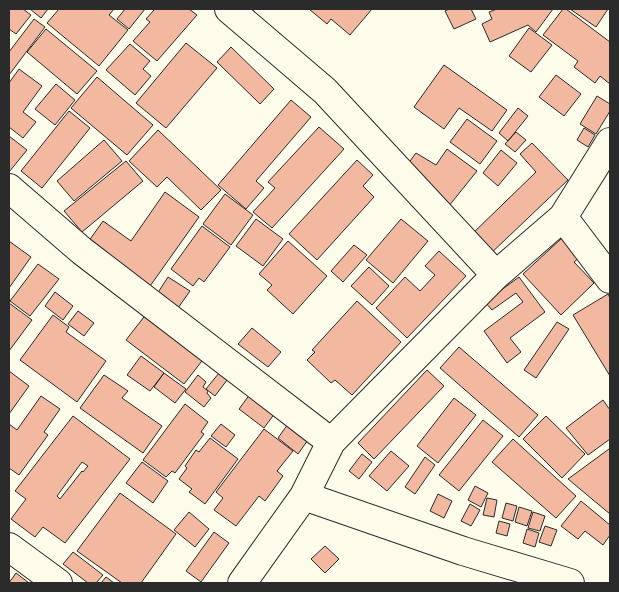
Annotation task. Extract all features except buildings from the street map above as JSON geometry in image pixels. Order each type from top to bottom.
[{"type":"street","points":[[229,9],[325,92],[496,275]]},
{"type":"street","points":[[242,583],[304,496],[331,442],[496,275],[563,217],[607,156]]},
{"type":"street","points":[[9,188],[82,251],[331,442]]},
{"type":"street","points":[[563,217],[610,279]]},
{"type":"street","points":[[304,496],[463,551],[570,583]]},
{"type":"street","points":[[9,546],[58,583]]}]
